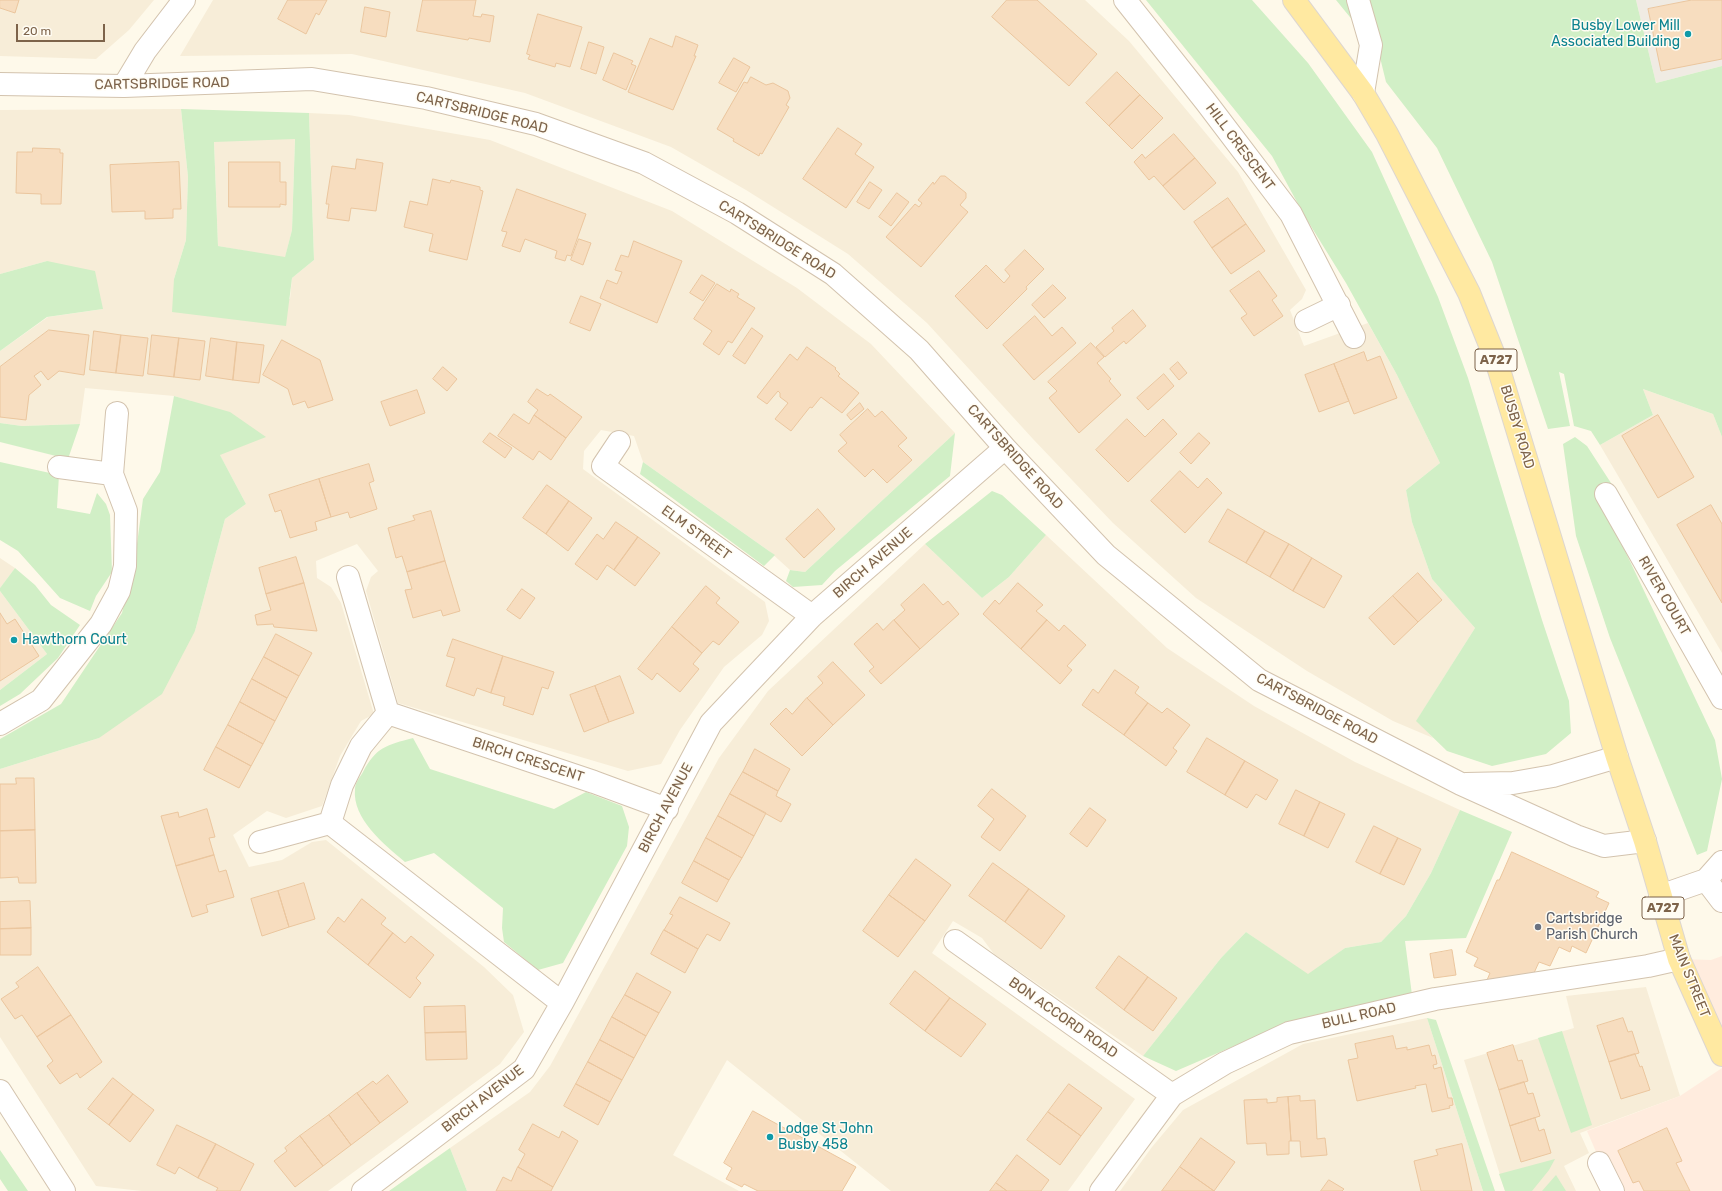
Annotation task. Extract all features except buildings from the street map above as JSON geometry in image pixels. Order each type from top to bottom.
[{"type":"main road","name":"BUSBY ROAD","points":[[1294,0],[1363,93],[1388,134],[1469,293],[1496,360],[1617,757]]},
{"type":"main road","name":"MAIN STREET","points":[[1617,757],[1645,841],[1679,959],[1722,1055]]},
{"type":"street","points":[[124,86],[145,51],[184,0]]},
{"type":"street","name":"HILL CRESCENT","points":[[1124,0],[1206,102],[1291,214],[1339,305],[1354,337]]},
{"type":"street","points":[[1358,0],[1371,45],[1363,93]]},
{"type":"street","name":"CARTSBRIDGE ROAD","points":[[0,84],[124,86],[312,79],[426,98],[536,124],[644,163],[737,213],[834,274],[919,350],[1005,448],[1106,556],[1259,680],[1461,784],[1576,836],[1604,846],[1645,841]]},
{"type":"street","points":[[1306,321],[1339,305]]},
{"type":"street","points":[[0,724],[41,700],[101,624],[119,591],[125,566],[126,511],[112,474],[117,413]]},
{"type":"street","name":"ELM STREET","points":[[619,442],[602,466],[812,616]]},
{"type":"street","name":"BIRCH AVENUE","points":[[363,1191],[524,1069],[562,1003],[667,809],[711,723],[812,616],[1005,448]]},
{"type":"street","points":[[59,468],[112,474]]},
{"type":"street","name":"RIVER COURT","points":[[1606,494],[1722,698]]},
{"type":"street","points":[[330,822],[342,785],[361,746],[388,713],[348,577]]},
{"type":"street","name":"BIRCH CRESCENT","points":[[388,713],[594,782],[667,809]]},
{"type":"street","points":[[1461,784],[1520,781],[1553,776],[1617,757]]},
{"type":"street","points":[[260,842],[330,822]]},
{"type":"street","points":[[330,822],[562,1003]]},
{"type":"street","points":[[1660,896],[1706,880],[1722,862]]},
{"type":"street","points":[[1706,880],[1722,901]]},
{"type":"street","name":"BON ACCORD ROAD","points":[[955,941],[1172,1095]]},
{"type":"street","name":"BULL ROAD","points":[[1101,1191],[1172,1095],[1225,1063],[1289,1033],[1435,999],[1648,966],[1679,959]]},
{"type":"street","points":[[0,1091],[64,1191]]},
{"type":"street","points":[[1599,1163],[1612,1191]]},
{"type":"shaded area","points":[[0,0],[154,0],[129,30],[96,59],[0,56]]},
{"type":"shaded area","points":[[213,0],[1085,0],[1129,41],[1238,172],[1306,290],[1302,299],[1290,310],[1304,346],[1368,323],[1397,375],[1440,463],[1406,490],[1412,522],[1432,579],[1475,628],[1417,720],[1433,738],[1393,721],[1307,671],[1196,598],[1113,523],[1033,439],[927,323],[848,254],[746,190],[671,147],[525,93],[352,54],[180,56]]},
{"type":"shaded area","name":"Busby Lower Mill Associated Building","points":[[1636,0],[1722,0],[1722,66],[1656,83]]},
{"type":"shaded area","points":[[181,109],[188,177],[186,240],[174,279],[290,299],[292,278],[314,260],[309,113],[349,115],[490,140],[672,211],[797,288],[871,344],[955,433],[805,572],[790,570],[769,551],[643,462],[634,436],[601,430],[584,451],[583,469],[765,602],[769,621],[762,635],[724,667],[680,730],[661,764],[628,771],[398,703],[366,591],[371,577],[378,571],[357,544],[316,561],[317,578],[331,587],[341,603],[374,714],[361,721],[340,756],[322,806],[286,818],[267,811],[233,835],[249,867],[282,860],[312,842],[326,840],[484,967],[513,995],[524,1032],[500,1064],[328,1191],[142,1191],[96,1186],[0,1037],[0,769],[99,738],[195,631],[225,519],[246,504],[191,401],[174,396],[85,388],[80,424],[22,426],[0,423],[0,351],[48,317],[103,309],[47,261],[0,274],[0,110]]},
{"type":"shaded area","points":[[295,138],[292,230],[285,258],[218,246],[214,141]]},
{"type":"shaded area","points":[[1643,389],[1713,414],[1722,437],[1722,653],[1600,445],[1653,415]]},
{"type":"shaded area","points":[[1046,535],[1167,648],[1254,706],[1355,762],[1460,810],[1431,873],[1406,916],[1381,942],[1345,948],[1308,975],[1246,932],[1221,958],[1143,1056],[994,954],[982,938],[953,921],[932,953],[1135,1099],[1068,1191],[891,1191],[727,1060],[673,1155],[739,1191],[467,1191],[450,1148],[530,1092],[550,1066],[719,758],[768,691],[925,544],[982,598],[1009,577]]},
{"type":"shaded area","points":[[0,558],[15,568],[0,588]]},
{"type":"shaded area","name":"Hawthorn Court","points":[[0,591],[47,654],[0,690]]},
{"type":"shaded area","points":[[1722,956],[1722,1055],[1679,959],[1711,960]]},
{"type":"shaded area","points":[[1646,987],[1680,1096],[1580,1133],[1589,1153],[1564,1166],[1576,1191],[1505,1191],[1464,1060],[1574,1028],[1566,996]]},
{"type":"shaded area","points":[[1427,1018],[1483,1191],[1120,1191],[1152,1147],[1183,1110],[1303,1044]]},
{"type":"shaded area","points":[[1722,1068],[1722,1191],[1613,1191],[1587,1131],[1680,1096]]},
{"type":"green space","points":[[1146,0],[1252,0],[1308,63],[1372,152],[1438,297],[1468,378],[1542,620],[1569,701],[1571,733],[1546,754],[1492,766],[1447,751],[1416,721],[1475,628],[1432,579],[1412,522],[1406,490],[1440,463],[1397,375],[1346,283],[1304,215],[1272,156]]},
{"type":"green space","points":[[1336,0],[1349,0],[1358,27]]},
{"type":"green space","points":[[1366,0],[1636,0],[1656,83],[1722,66],[1722,437],[1713,414],[1643,389],[1653,415],[1600,445],[1591,431],[1574,426],[1564,374],[1559,372],[1570,426],[1548,429],[1492,262],[1437,148],[1386,82]]},
{"type":"green space","points":[[181,109],[309,113],[314,260],[292,278],[286,326],[172,312],[174,279],[186,240],[188,177]],"holes":[[[295,139],[292,230],[285,257],[218,246],[214,142]]]},
{"type":"green space","points":[[47,261],[95,271],[103,309],[47,317],[0,351],[0,274]]},
{"type":"green space","points":[[174,396],[230,412],[266,437],[220,455],[246,504],[225,519],[195,631],[162,694],[99,738],[0,769],[0,739],[61,704],[122,613],[135,559],[143,499],[160,472]]},
{"type":"green space","points":[[0,423],[22,426],[80,424],[68,459],[0,442]]},
{"type":"green space","points":[[955,433],[950,476],[835,571],[822,585],[793,587],[786,581],[790,570],[805,572]]},
{"type":"green space","points":[[1575,437],[1587,446],[1611,483],[1597,492],[1715,740],[1722,779],[1707,851],[1697,855],[1610,638],[1576,536],[1563,444]]},
{"type":"green space","points":[[0,462],[59,475],[57,508],[90,514],[97,493],[106,504],[110,515],[112,572],[96,596],[90,611],[60,598],[18,551],[0,540]]},
{"type":"green space","points":[[643,462],[775,555],[764,566],[640,474]]},
{"type":"green space","points":[[992,491],[1002,495],[1046,535],[1009,577],[982,598],[925,544]]},
{"type":"green space","points":[[15,568],[35,585],[51,605],[80,625],[58,658],[20,694],[0,706],[0,690],[47,654],[0,591],[0,588]]},
{"type":"green space","points":[[413,738],[430,769],[554,809],[586,792],[622,806],[629,827],[627,846],[563,963],[538,970],[504,942],[502,928],[503,908],[434,853],[405,862],[379,839],[364,821],[355,800],[355,787],[358,780],[373,757],[383,748]]},
{"type":"green space","points":[[1460,810],[1512,832],[1466,938],[1405,941],[1412,995],[1283,1025],[1176,1071],[1143,1056],[1221,958],[1246,932],[1308,974],[1345,948],[1381,942],[1406,916],[1431,873]]},
{"type":"green space","points":[[1427,1018],[1436,1020],[1495,1191],[1483,1191]]},
{"type":"green space","points":[[1562,1031],[1592,1125],[1571,1133],[1538,1038]]},
{"type":"green space","points":[[450,1148],[467,1191],[389,1191]]},
{"type":"green space","points":[[0,1150],[28,1191],[8,1191],[0,1179]]},
{"type":"green space","points":[[1555,1159],[1549,1170],[1532,1191],[1505,1191],[1499,1174]]},
{"type":"green space","points":[[1556,1175],[1566,1191],[1542,1191]]},
{"type":"place","name":"Busby Lower Mill Associated Building","points":[[1688,34]]},
{"type":"place","name":"Hawthorn Court","points":[[14,640]]},
{"type":"place","name":"Cartsbridge Parish Church","points":[[1538,927]]},
{"type":"place","name":"Lodge St John Busby 458","points":[[770,1137]]}]
